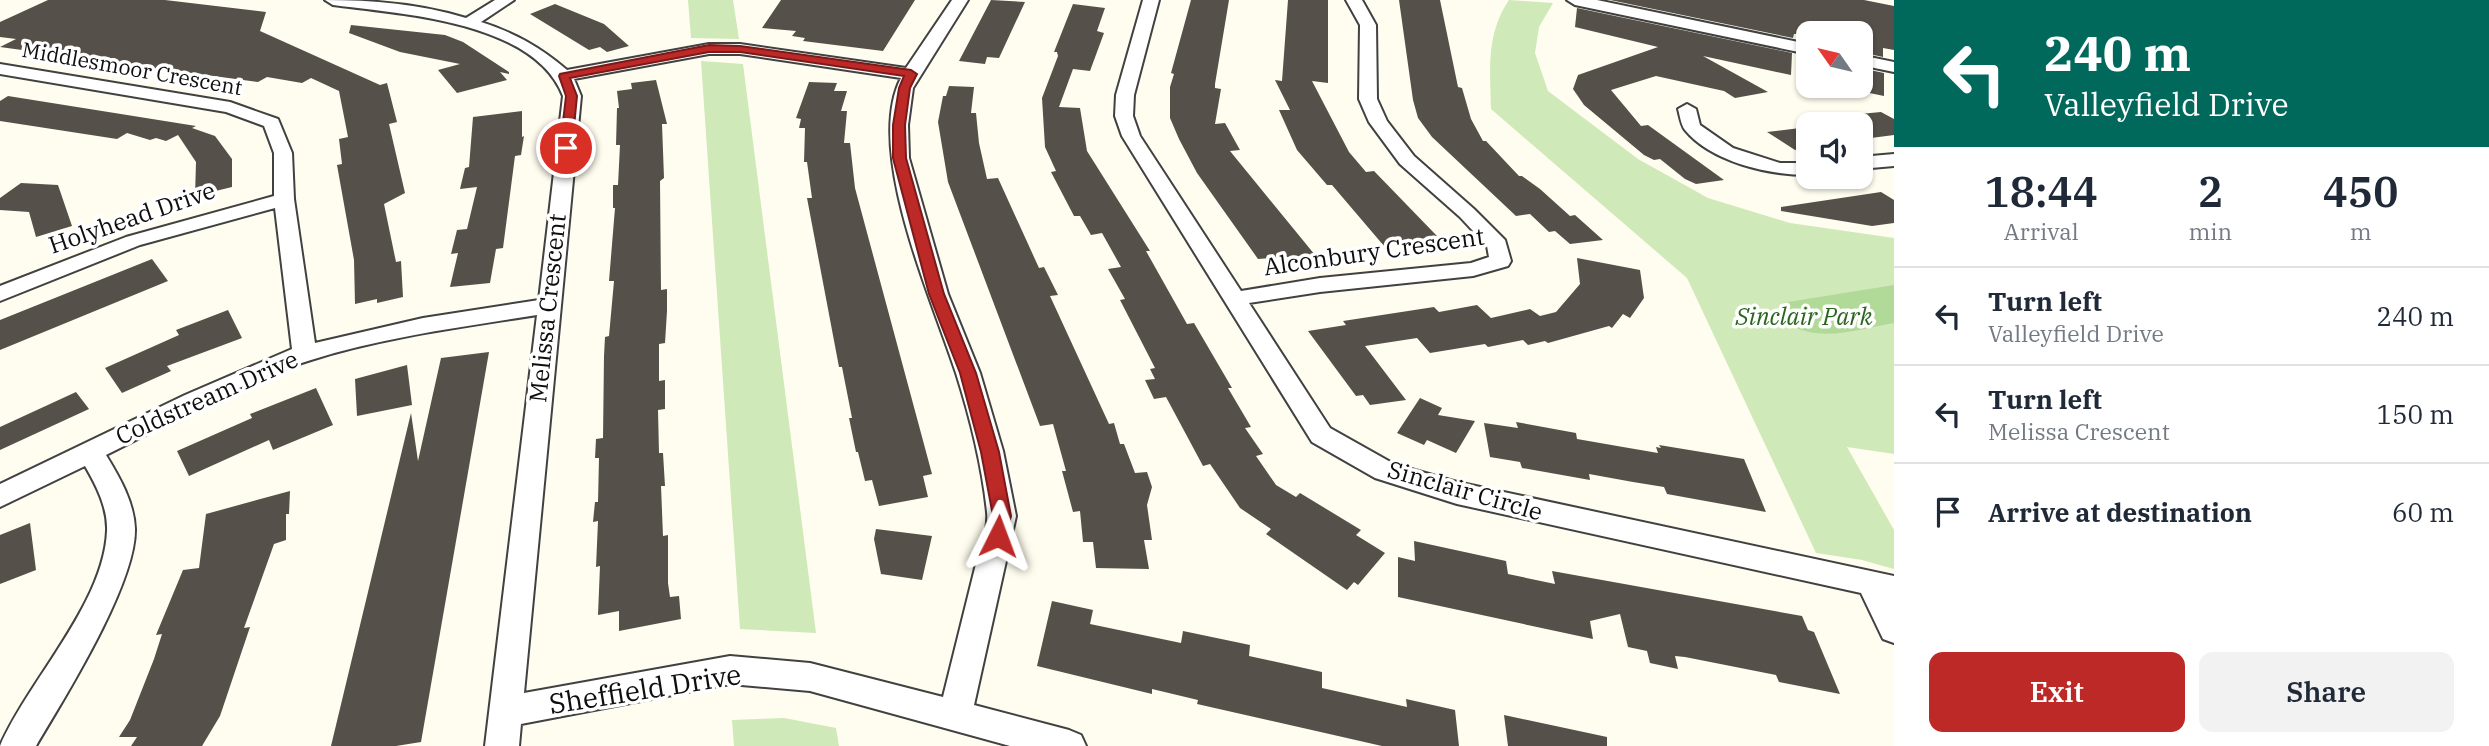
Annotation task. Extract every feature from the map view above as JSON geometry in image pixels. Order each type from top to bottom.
[{"type":"street","points":[[333,0],[410,9],[506,35],[533,50],[564,76],[709,48],[740,49],[911,74]]},
{"type":"street","points":[[469,23],[506,0]]},
{"type":"street","points":[[955,716],[1002,516],[990,452],[971,386],[937,294],[900,158],[899,125],[904,88],[960,0]]},
{"type":"street","name":"Sinclair Circle","points":[[1151,0],[1125,95],[1124,116],[1131,136],[1321,435],[1385,471],[1519,509],[1883,586]]},
{"type":"street","name":"Alconbury Crescent","points":[[1233,299],[1320,285],[1472,269],[1500,261],[1497,245],[1467,213],[1407,160],[1378,122],[1368,99],[1368,25],[1354,0]]},
{"type":"street","points":[[1575,0],[1796,46]]},
{"type":"street","points":[[1873,63],[1894,67]]},
{"type":"street","name":"Middlesmoor Crescent","points":[[0,69],[230,107],[254,114],[272,124],[283,153],[284,199],[305,353]]},
{"type":"street","points":[[0,83],[21,72]]},
{"type":"street","name":"Melissa Crescent","points":[[502,746],[572,96],[564,76]]},
{"type":"street","points":[[1687,109],[1692,127],[1726,152],[1779,169],[1796,169]]},
{"type":"street","points":[[1873,162],[1894,160]]},
{"type":"street","name":"Holyhead Drive","points":[[0,294],[133,241],[284,199]]},
{"type":"street","name":"Coldstream Drive","points":[[0,496],[256,373],[305,353],[423,326],[548,306]]},
{"type":"street","points":[[17,746],[52,691],[116,566],[121,533],[117,498],[91,452]]},
{"type":"street","points":[[1883,586],[1894,630]]},
{"type":"street","name":"Sheffield Drive","points":[[505,712],[730,670],[810,677],[1069,746]]},
{"type":"green space","points":[[688,0],[733,0],[739,39],[691,38]]},
{"type":"green space","name":"Sinclair Park","points":[[1509,0],[1553,3],[1539,27],[1535,53],[1548,91],[1638,159],[1708,198],[1790,223],[1894,238],[1894,454],[1847,447],[1894,530],[1894,569],[1862,560],[1816,553],[1687,278],[1491,109],[1490,66],[1493,39],[1496,26]]},
{"type":"green space","points":[[701,61],[743,64],[816,633],[740,629]]},
{"type":"green space","points":[[1894,285],[1894,323],[1850,332],[1821,334],[1794,327],[1781,319],[1782,303]]},
{"type":"green space","points":[[784,718],[836,728],[839,746],[734,746],[732,720]]},
{"type":"building","points":[[48,0],[165,0],[266,12],[260,31],[380,85],[387,83],[397,122],[389,124],[405,193],[384,204],[396,262],[401,261],[403,297],[377,303],[377,299],[355,304],[354,260],[337,165],[342,164],[339,139],[348,137],[339,91],[311,78],[302,83],[267,77],[258,82],[0,47],[16,39],[0,37],[0,22]]},
{"type":"building","points":[[781,0],[915,0],[883,51],[803,41],[805,38],[792,36],[796,31],[762,28]]},
{"type":"building","points":[[991,0],[1025,2],[999,58],[987,57],[985,64],[959,61]]},
{"type":"building","points":[[1191,0],[1229,0],[1215,84],[1215,88],[1221,89],[1215,124],[1225,123],[1240,150],[1230,151],[1315,255],[1258,259],[1197,173],[1179,139],[1170,118],[1170,87],[1174,74],[1171,73]]},
{"type":"building","points":[[1288,0],[1328,0],[1328,83],[1312,81],[1349,152],[1366,172],[1374,171],[1437,236],[1384,246],[1332,185],[1327,185],[1297,150],[1279,110],[1290,110],[1275,80],[1282,81]]},
{"type":"building","points":[[1399,0],[1440,0],[1458,87],[1462,88],[1471,119],[1483,141],[1519,176],[1540,189],[1570,216],[1575,215],[1603,240],[1570,244],[1555,231],[1549,232],[1530,214],[1516,216],[1432,137],[1418,118],[1413,100]]},
{"type":"building","points":[[1610,0],[1864,0],[1894,6],[1894,50],[1883,48],[1883,57],[1873,55],[1873,21],[1796,21],[1796,34],[1793,38]]},
{"type":"building","points":[[555,4],[604,24],[629,46],[607,52],[600,47],[589,50],[530,14]]},
{"type":"building","points":[[1073,4],[1105,8],[1097,31],[1104,33],[1090,71],[1073,69],[1059,107],[1080,108],[1087,151],[1150,251],[1146,251],[1187,324],[1194,323],[1232,388],[1228,388],[1251,427],[1245,428],[1263,454],[1256,456],[1276,485],[1296,497],[1300,493],[1361,530],[1356,535],[1385,553],[1358,585],[1354,582],[1347,590],[1266,534],[1271,529],[1240,508],[1210,464],[1203,466],[1166,397],[1154,399],[1145,380],[1155,379],[1150,369],[1155,368],[1120,300],[1125,299],[1108,269],[1121,267],[1102,233],[1091,235],[1080,216],[1074,216],[1051,172],[1056,171],[1045,147],[1042,98],[1058,56],[1057,52],[1054,52]]},
{"type":"building","points":[[1577,8],[1792,53],[1791,75],[1703,56],[1768,92],[1735,98],[1724,91],[1656,76],[1611,90],[1641,126],[1648,125],[1724,180],[1696,184],[1685,179],[1660,159],[1654,160],[1644,155],[1584,105],[1573,89],[1578,75],[1658,47],[1575,27]]},
{"type":"building","points":[[351,25],[445,35],[463,42],[509,74],[500,72],[507,80],[457,93],[438,70],[460,64],[400,52],[349,33]]},
{"type":"building","points":[[1873,71],[1884,73],[1884,96],[1873,94]]},
{"type":"building","points":[[656,80],[667,124],[662,124],[664,178],[660,181],[661,290],[667,289],[667,311],[665,343],[659,344],[659,381],[665,380],[665,409],[658,410],[659,453],[663,453],[665,486],[661,486],[663,536],[668,535],[668,583],[670,597],[679,596],[681,619],[619,631],[619,611],[598,615],[598,521],[593,522],[595,502],[598,502],[599,458],[595,458],[596,439],[603,438],[605,337],[609,336],[614,281],[609,281],[615,208],[613,185],[618,185],[620,145],[616,145],[619,108],[617,91],[632,89],[631,83]]},
{"type":"building","points":[[809,82],[837,83],[834,91],[847,91],[841,111],[847,111],[844,143],[850,143],[855,188],[932,474],[923,476],[928,497],[879,506],[872,480],[865,481],[856,452],[849,418],[852,418],[842,367],[839,367],[807,198],[812,198],[807,162],[804,162],[805,128],[799,128],[801,119],[796,118]]},
{"type":"building","points":[[949,86],[974,87],[971,113],[976,113],[987,179],[998,178],[1039,268],[1044,267],[1058,295],[1050,296],[1109,424],[1114,423],[1120,444],[1124,444],[1135,473],[1147,472],[1152,487],[1147,505],[1152,540],[1144,540],[1149,569],[1096,568],[1093,542],[1083,542],[1080,511],[1073,512],[1062,471],[1066,471],[1053,424],[1040,426],[948,182],[938,122],[943,96],[946,96]]},
{"type":"building","points":[[8,96],[196,126],[192,128],[215,136],[232,159],[232,187],[195,196],[196,162],[178,135],[166,141],[156,138],[150,140],[127,133],[117,139],[0,121],[0,101]]},
{"type":"building","points":[[522,111],[522,137],[524,136],[521,155],[515,156],[503,248],[496,249],[490,283],[450,287],[458,253],[451,254],[457,230],[467,229],[477,187],[460,189],[465,168],[469,167],[473,117]]},
{"type":"building","points":[[1881,112],[1894,119],[1894,135],[1873,138],[1873,113]]},
{"type":"building","points":[[1796,128],[1796,150],[1795,150],[1767,132]]},
{"type":"building","points":[[21,183],[58,185],[72,226],[36,237],[29,212],[0,210],[0,198]]},
{"type":"building","points":[[1881,192],[1894,200],[1894,223],[1872,226],[1781,211],[1781,207]]},
{"type":"building","points":[[1577,258],[1640,270],[1644,298],[1630,318],[1623,314],[1612,328],[1609,326],[1548,343],[1545,341],[1528,345],[1523,340],[1430,353],[1417,338],[1365,346],[1406,400],[1370,405],[1363,395],[1356,396],[1308,331],[1346,325],[1343,321],[1434,307],[1439,312],[1477,305],[1491,318],[1530,309],[1540,316],[1556,312],[1580,284]]},
{"type":"building","points":[[152,259],[168,281],[0,350],[0,320]]},
{"type":"building","points":[[228,310],[242,338],[167,366],[171,371],[122,393],[105,368],[179,335],[176,330]]},
{"type":"building","points":[[489,352],[421,742],[396,746],[331,746],[411,413],[418,461],[441,358]]},
{"type":"building","points":[[407,365],[412,405],[357,416],[355,379]]},
{"type":"building","points":[[316,388],[333,425],[273,450],[269,440],[189,476],[177,451],[252,418],[250,414]]},
{"type":"building","points":[[76,392],[89,409],[0,450],[0,427]]},
{"type":"building","points":[[1420,398],[1442,408],[1438,415],[1475,421],[1456,453],[1427,440],[1424,445],[1397,433]]},
{"type":"building","points":[[1516,422],[1576,433],[1577,439],[1658,453],[1656,447],[1661,448],[1659,445],[1744,459],[1766,512],[1667,494],[1664,487],[1589,474],[1590,480],[1522,468],[1520,462],[1490,457],[1484,423],[1518,428]]},
{"type":"building","points":[[290,491],[289,514],[286,514],[286,540],[274,544],[244,628],[250,627],[220,716],[202,746],[131,746],[137,737],[119,737],[130,720],[154,659],[162,634],[156,635],[183,570],[199,568],[206,514]]},
{"type":"building","points":[[30,523],[36,570],[0,584],[0,535]]},
{"type":"building","points":[[876,529],[932,536],[922,580],[881,574],[874,539]]},
{"type":"building","points":[[1414,541],[1506,561],[1508,574],[1555,584],[1552,571],[1802,616],[1808,630],[1814,632],[1840,694],[1779,682],[1776,675],[1685,657],[1675,656],[1678,669],[1650,663],[1647,651],[1628,647],[1620,614],[1590,621],[1593,639],[1398,597],[1398,557],[1415,561]]},
{"type":"building","points":[[1052,601],[1093,610],[1090,624],[1181,643],[1183,631],[1250,645],[1249,656],[1322,672],[1322,688],[1407,707],[1406,699],[1455,710],[1459,746],[1382,746],[1197,704],[1198,700],[1152,689],[1152,694],[1037,666]]},
{"type":"building","points":[[1504,715],[1607,737],[1607,746],[1508,746]]},
{"type":"route","points":[[566,148],[572,96],[564,76],[709,48],[740,49],[911,74],[904,88],[899,125],[900,158],[937,294],[968,373],[990,452],[1002,516],[998,536]]}]
